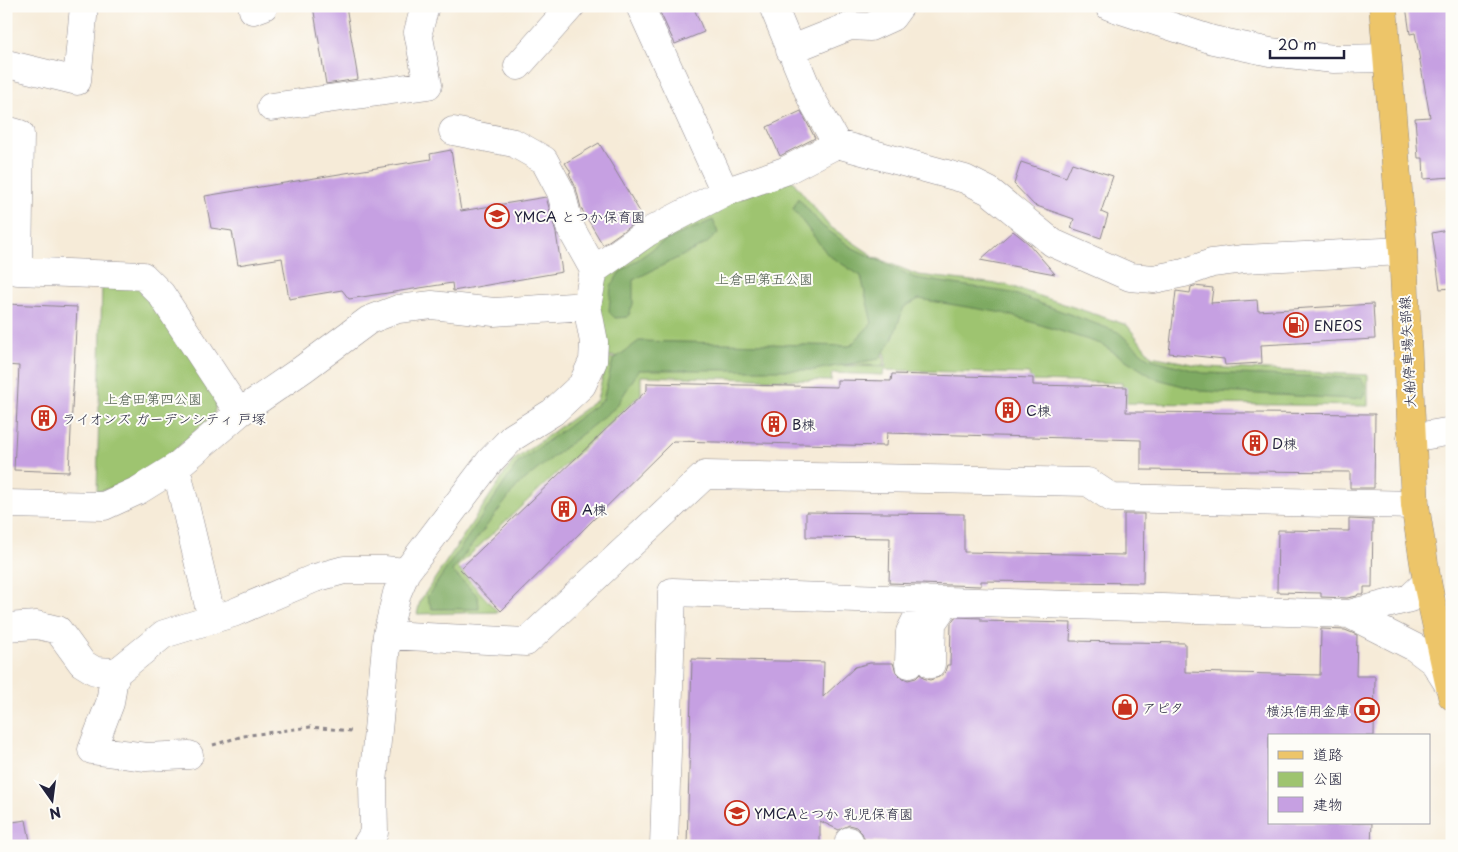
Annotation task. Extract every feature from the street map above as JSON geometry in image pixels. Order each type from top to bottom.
[{"type":"main road","name":"大船停車場矢部線","points":[[1383,6],[1403,252],[1415,505],[1427,582],[1447,655],[1451,691]]},
{"type":"street","points":[[6,65],[77,81],[84,6]]},
{"type":"street","points":[[271,107],[428,85],[418,32],[425,6]]},
{"type":"street","points":[[518,66],[571,6]]},
{"type":"street","points":[[640,6],[725,192]]},
{"type":"street","points":[[773,6],[811,98],[836,144]]},
{"type":"street","points":[[790,50],[850,26],[870,27],[892,17],[900,6]]},
{"type":"street","points":[[1109,6],[1213,40],[1270,52],[1334,60],[1387,58]]},
{"type":"street","points":[[6,130],[20,134],[18,271],[143,276],[161,294],[239,413]]},
{"type":"street","points":[[366,846],[374,833],[373,783],[387,635],[397,593],[406,572],[490,460],[513,437],[553,412],[582,385],[593,361],[594,342],[587,306],[594,270],[570,227],[561,192],[544,160],[514,143],[452,130]]},
{"type":"street","points":[[594,270],[648,232],[725,192],[785,171],[836,144],[965,179],[989,191],[1053,243],[1130,277],[1154,279],[1212,263],[1244,259],[1403,252]]},
{"type":"street","points":[[6,504],[104,506],[139,490],[176,467],[239,413],[369,320],[398,309],[432,305],[494,312],[551,310],[587,306]]},
{"type":"street","points":[[1411,438],[1452,431]]},
{"type":"street","points":[[176,467],[212,619]]},
{"type":"street","points":[[387,635],[526,642],[705,475],[1088,482],[1112,498],[1415,505]]},
{"type":"street","points":[[189,755],[146,757],[92,750],[110,703],[117,672],[164,634],[232,613],[315,578],[344,570],[406,572]]},
{"type":"street","points":[[664,846],[672,592],[1349,614],[1410,598],[1427,582]]},
{"type":"street","points":[[875,598],[910,632],[920,664],[932,623],[936,600]]},
{"type":"street","points":[[910,632],[936,600]]},
{"type":"street","points":[[1349,614],[1414,646],[1434,662],[1451,691]]},
{"type":"street","points":[[6,627],[37,626],[58,630],[82,663],[95,671],[117,672]]},
{"type":"path","points":[[189,755],[243,736],[310,727],[378,733]]},
{"type":"green space","name":"上倉田第五公園","points":[[791,179],[829,226],[872,255],[884,366],[606,356],[599,304],[604,276],[653,239],[729,202]]},
{"type":"green space","points":[[798,198],[822,226],[851,247],[915,278],[1012,293],[1118,332],[1148,358],[1203,373],[1360,378],[1366,387],[1363,397],[1352,399],[1201,391],[1154,378],[1101,344],[1003,313],[919,299],[904,307],[892,340],[879,359],[814,370],[639,370],[616,407],[518,485],[452,571],[478,596],[479,609],[432,609],[427,597],[518,463],[603,400],[613,360],[639,341],[850,346],[872,323],[861,276],[828,255],[793,209]]},
{"type":"green space","points":[[713,220],[718,233],[706,244],[633,280],[633,304],[628,317],[615,318],[609,312],[611,287],[619,273],[664,241]]},
{"type":"green space","points":[[874,257],[918,275],[1007,285],[1127,325],[1151,356],[1207,367],[1368,375],[1368,406],[1122,403],[1122,383],[1030,381],[1029,374],[884,370],[883,375],[832,373],[831,381],[641,376],[641,394],[457,567],[498,612],[417,614],[420,601],[513,461],[597,400],[607,358],[886,367]]},
{"type":"green space","name":"上倉田第四公園","points":[[102,282],[137,284],[158,304],[217,399],[214,414],[166,458],[120,485],[97,492]]},
{"type":"building","points":[[313,6],[346,6],[358,79],[326,84]]},
{"type":"building","points":[[657,6],[693,6],[704,32],[675,44]]},
{"type":"building","points":[[1406,6],[1452,6],[1452,177],[1424,179],[1423,158],[1418,158],[1415,118],[1430,117],[1415,33],[1410,34]]},
{"type":"building","points":[[801,111],[815,138],[780,156],[767,127]]},
{"type":"building","points":[[599,143],[643,217],[603,245],[581,208],[576,188],[569,173],[571,172],[565,163]]},
{"type":"building","points":[[451,150],[461,211],[546,197],[556,233],[562,272],[453,291],[452,283],[349,299],[342,290],[289,299],[282,258],[238,265],[232,231],[211,228],[205,196],[431,159],[430,154]]},
{"type":"building","points":[[1021,162],[1066,177],[1072,163],[1113,176],[1101,212],[1108,215],[1101,238],[1071,228],[1074,219],[1034,205],[1014,184]]},
{"type":"building","points":[[1452,229],[1452,288],[1440,289],[1432,233]]},
{"type":"building","points":[[1013,231],[1028,243],[1055,274],[980,260]]},
{"type":"building","points":[[1191,287],[1213,288],[1211,303],[1257,300],[1258,311],[1373,304],[1375,339],[1261,345],[1262,363],[1225,365],[1224,359],[1169,353],[1176,291],[1190,293]]},
{"type":"building","name":"ライオンズ ガーデンシティ 戸塚","points":[[6,304],[77,307],[69,472],[14,470],[19,366],[6,365]]},
{"type":"building","points":[[892,374],[1033,378],[1033,385],[1127,387],[1126,412],[1375,414],[1374,488],[1350,488],[1350,472],[1141,470],[1141,440],[887,433],[886,446],[673,441],[501,611],[460,569],[647,390],[647,383],[837,387],[837,380],[891,381]]},
{"type":"building","points":[[806,512],[964,514],[964,552],[1124,555],[1124,514],[1144,514],[1143,583],[981,581],[981,586],[889,583],[890,538],[806,537]]},
{"type":"building","points":[[1349,519],[1373,520],[1372,587],[1364,587],[1364,594],[1347,598],[1321,597],[1321,593],[1277,592],[1278,530],[1349,531]]},
{"type":"building","name":"アピタ","points":[[955,617],[981,618],[981,621],[1071,623],[1070,641],[1185,643],[1185,672],[1320,675],[1321,629],[1345,630],[1357,635],[1356,676],[1375,676],[1374,734],[1268,734],[1268,824],[1372,824],[1371,846],[935,846],[935,844],[865,841],[862,833],[856,827],[849,825],[839,830],[820,821],[820,846],[687,846],[692,659],[824,662],[823,697],[855,667],[870,663],[893,663],[896,672],[908,680],[916,678],[920,674],[923,678],[930,680],[939,677],[945,672],[947,665],[950,665],[951,623]]},
{"type":"building","points":[[26,820],[31,846],[6,846],[6,823]]},
{"type":"place","name":"YMCA とつか保育園","points":[[497,216]]},
{"type":"place","name":"ENEOS","points":[[1296,325]]},
{"type":"place","name":"C棟","points":[[1008,410]]},
{"type":"place","name":"ライオンズ ガーデンシティ 戸塚","points":[[44,418]]},
{"type":"place","name":"B棟","points":[[774,424]]},
{"type":"place","name":"D棟","points":[[1255,443]]},
{"type":"place","name":"A棟","points":[[564,509]]},
{"type":"place","name":"アピタ","points":[[1125,707]]},
{"type":"place","name":"横浜信用金庫","points":[[1367,710]]},
{"type":"place","name":"YMCAとつか 乳児保育園","points":[[737,813]]}]
